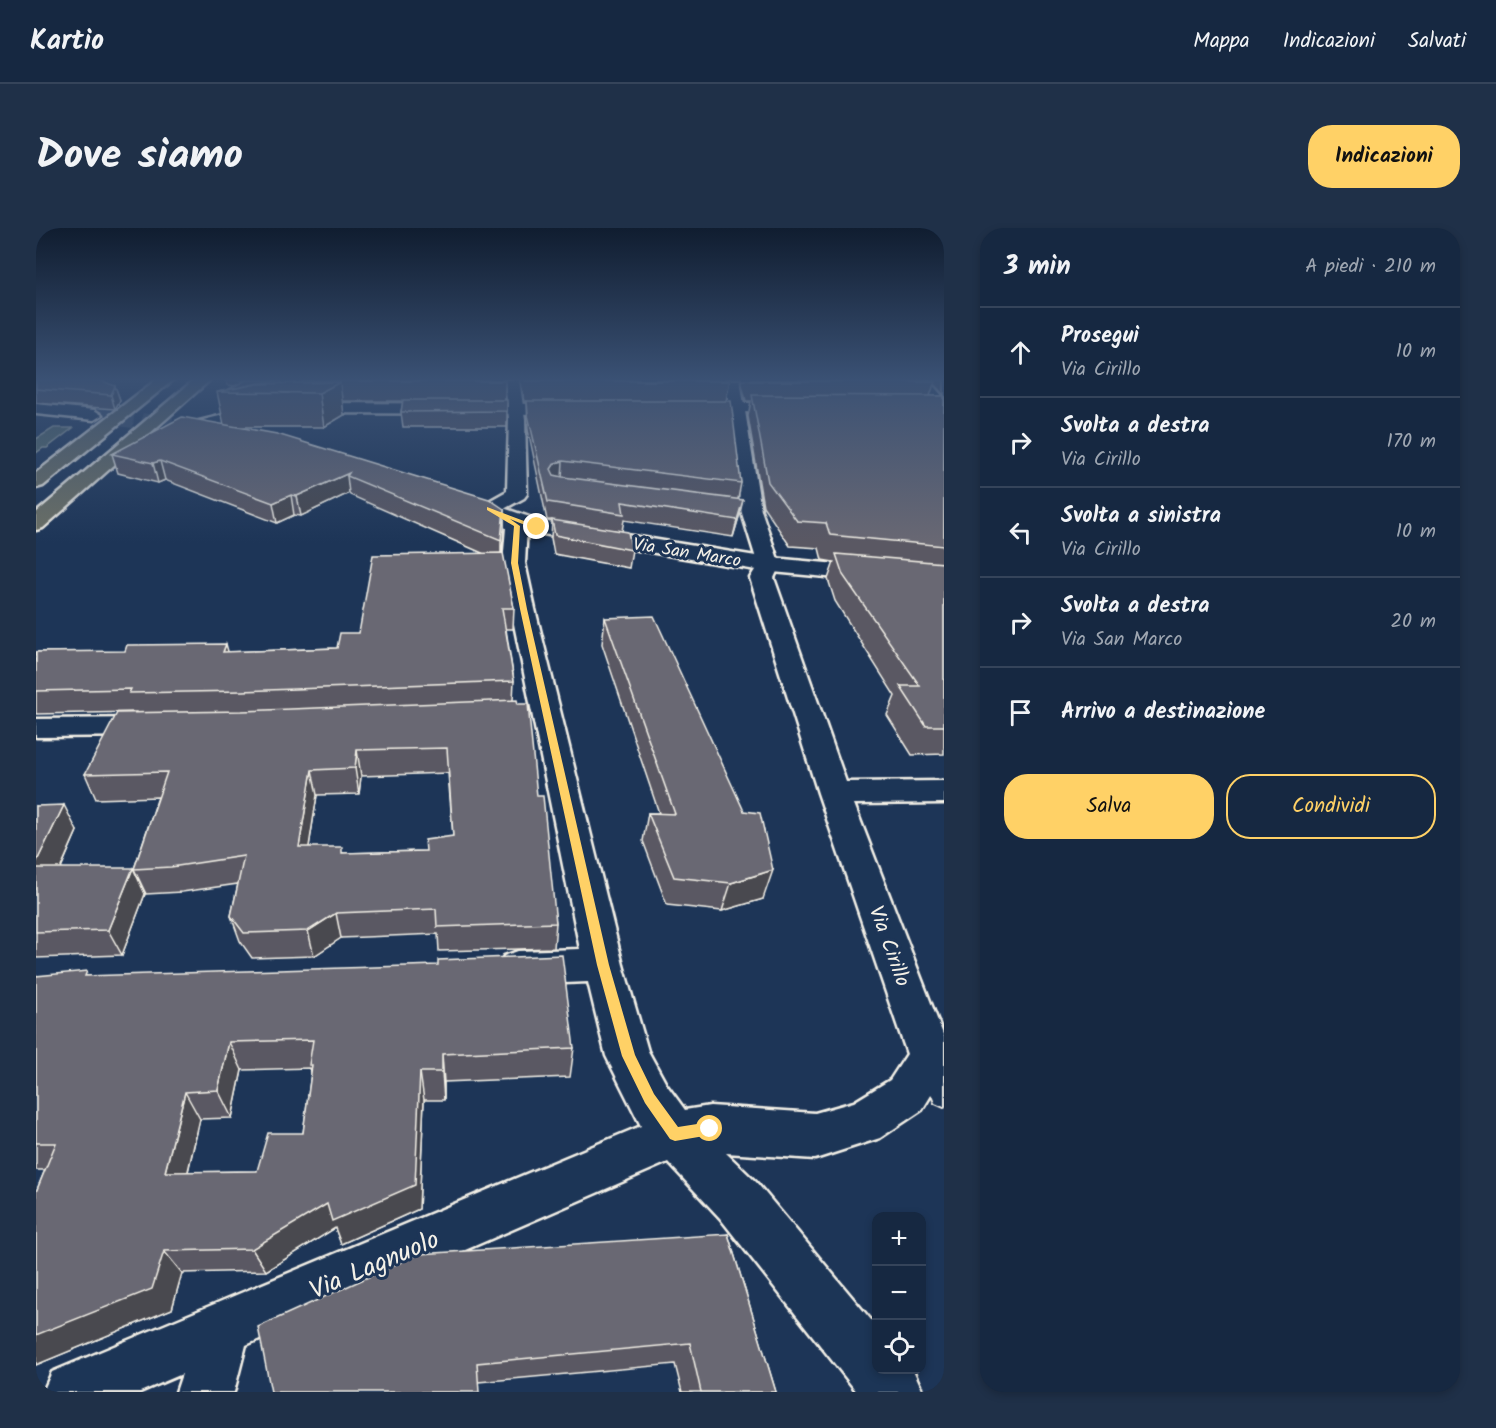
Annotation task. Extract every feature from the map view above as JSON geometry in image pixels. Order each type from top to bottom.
[{"type":"highway","points":[[36,482],[97,434]]},
{"type":"highway","points":[[36,524],[141,434]]},
{"type":"street","points":[[231,434],[235,435]]},
{"type":"street","points":[[516,434],[518,494],[494,506],[517,526],[514,563],[535,713],[628,1056],[650,1099],[675,1135],[738,1200],[894,1392]]},
{"type":"street","name":"Via Cirillo","points":[[741,434],[751,510],[768,565],[762,578],[834,792],[930,1057]]},
{"type":"street","name":"Via San Marco","points":[[443,493],[494,506],[537,527],[768,565],[944,581]]},
{"type":"street","points":[[727,507],[751,510]]},
{"type":"street","points":[[36,728],[178,726]]},
{"type":"street","points":[[834,792],[944,792]]},
{"type":"street","points":[[485,969],[603,965]]},
{"type":"street","points":[[675,1135],[710,1129],[815,1136],[864,1122],[906,1095],[930,1057]]},
{"type":"street","name":"Via Lagnuolo","points":[[72,1392],[675,1135]]},
{"type":"street","points":[[205,1392],[224,1326]]},
{"type":"lane","points":[[930,1057],[944,1094]]},
{"type":"green space","points":[[44,434],[65,434],[36,453],[36,439]]},
{"type":"building","points":[[149,434],[278,434],[489,499],[504,509],[501,540],[347,476],[349,473],[297,496],[291,495],[273,503],[160,461],[153,463],[112,454]]},
{"type":"building","points":[[532,434],[735,434],[741,483],[563,461],[555,463],[551,469],[554,475],[563,477],[743,500],[737,520],[622,502],[624,514],[548,502]]},
{"type":"building","points":[[759,434],[944,434],[944,546],[830,535],[826,523],[797,521],[768,482]]},
{"type":"building","points":[[552,520],[628,532],[632,550],[555,535]]},
{"type":"building","points":[[503,553],[514,608],[502,608],[514,681],[243,691],[129,693],[131,689],[36,691],[36,652],[125,651],[127,645],[226,644],[223,652],[337,648],[340,633],[359,633],[373,555]]},
{"type":"building","points":[[836,554],[944,563],[944,726],[926,726],[900,686],[920,686],[843,575]]},
{"type":"building","points":[[654,616],[744,811],[760,813],[773,870],[731,883],[674,877],[648,813],[675,814],[605,618]]},
{"type":"building","points":[[517,700],[518,704],[528,704],[537,796],[543,796],[556,923],[437,927],[436,909],[336,913],[308,931],[244,933],[231,916],[244,856],[171,867],[134,869],[167,772],[85,774],[117,713],[242,711]],"holes":[[[447,748],[453,836],[425,840],[426,851],[342,853],[342,847],[299,847],[312,770],[355,768],[357,750]]]},
{"type":"building","points":[[64,805],[36,863],[36,806]]},
{"type":"building","points":[[36,868],[133,868],[108,930],[36,932]]},
{"type":"building","points":[[562,955],[574,1048],[442,1054],[442,1072],[420,1072],[415,1185],[332,1221],[327,1204],[252,1249],[164,1251],[152,1289],[36,1335],[36,1192],[56,1143],[36,1143],[36,976],[87,971],[85,976],[438,965],[438,960]],"holes":[[[313,1040],[309,1065],[312,1065],[303,1133],[268,1133],[257,1171],[165,1172],[185,1092],[218,1090],[229,1042]]]},
{"type":"building","points":[[728,1234],[776,1392],[701,1392],[690,1343],[477,1363],[479,1392],[271,1392],[258,1327],[419,1254]]},
{"type":"route","points":[[537,527],[489,508],[517,526],[514,563],[523,609],[603,965],[628,1056],[650,1099],[675,1135],[710,1129]]}]
